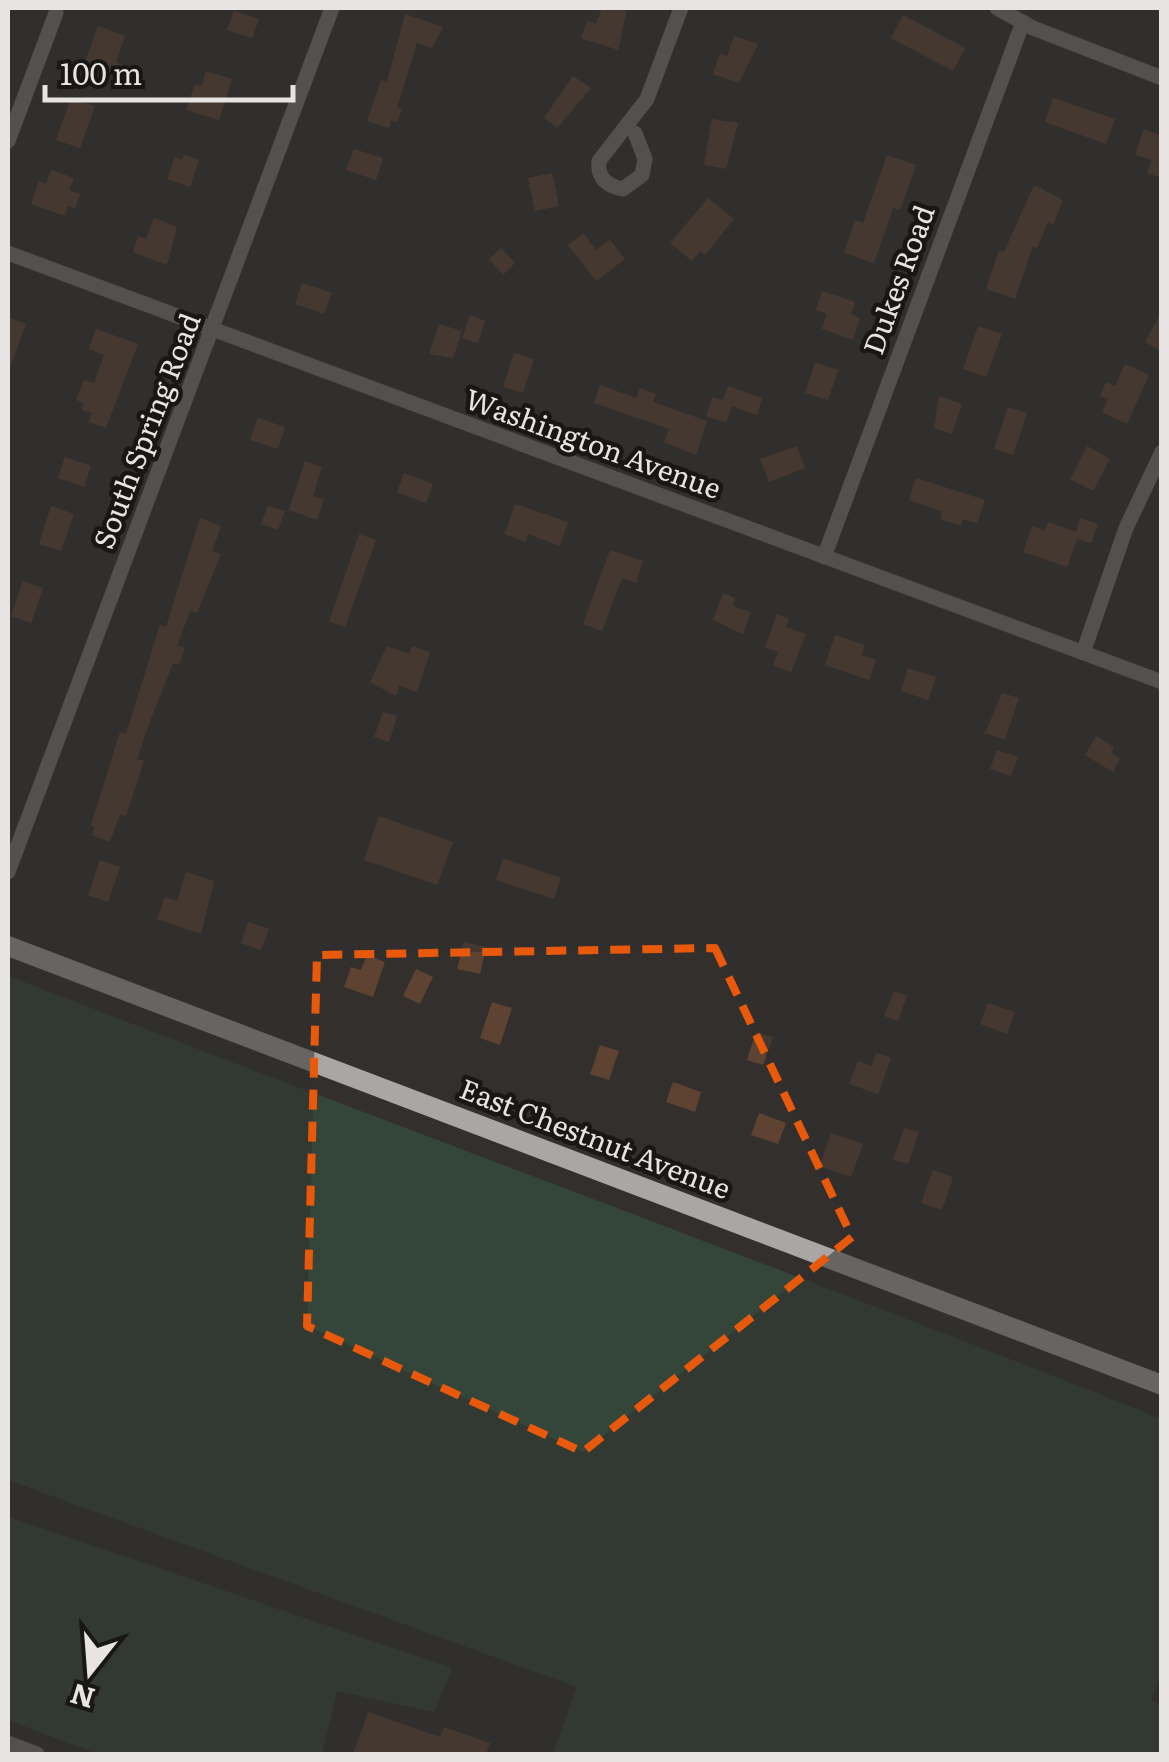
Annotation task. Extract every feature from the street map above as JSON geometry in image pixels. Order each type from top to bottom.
[{"type":"street","name":"South Spring Road","points":[[8,872],[332,8]]},
{"type":"street","points":[[635,133],[645,159],[642,175],[623,189],[609,185],[600,175],[599,161],[647,99],[681,8]]},
{"type":"street","points":[[997,8],[1162,78]]},
{"type":"street","points":[[8,141],[56,14]]},
{"type":"street","name":"Dukes Road","points":[[824,557],[1023,22]]},
{"type":"street","name":"Washington Avenue","points":[[8,253],[1162,682]]},
{"type":"street","points":[[1083,653],[1126,528],[1162,452]]},
{"type":"street","name":"East Chestnut Avenue","points":[[8,946],[1162,1385]]},
{"type":"street","points":[[8,1743],[38,1754]]},
{"type":"highlighted area","points":[[715,948],[852,1237],[583,1452],[307,1326],[317,955]]},
{"type":"green space","points":[[8,976],[1161,1419],[1162,1671],[1151,1701],[1161,1705],[1161,1754],[553,1754],[577,1687],[8,1480]]},
{"type":"green space","points":[[8,1517],[452,1668],[434,1712],[337,1691],[322,1754],[98,1754],[8,1720]]},
{"type":"building","points":[[602,8],[627,8],[618,50],[581,38],[587,21],[596,24]]},
{"type":"building","points":[[234,11],[259,19],[252,38],[227,30]]},
{"type":"building","points":[[405,14],[443,27],[432,48],[417,43],[397,108],[402,109],[397,123],[391,120],[389,128],[367,121],[381,80],[387,82]]},
{"type":"building","points":[[903,15],[965,48],[953,71],[891,38]]},
{"type":"building","points":[[98,26],[125,36],[116,62],[123,65],[119,77],[84,65]]},
{"type":"building","points":[[734,36],[758,44],[739,83],[713,74],[720,53],[727,56]]},
{"type":"building","points":[[206,71],[232,79],[219,120],[186,110],[195,84],[202,86]]},
{"type":"building","points":[[573,76],[591,88],[557,128],[544,118]]},
{"type":"building","points":[[71,98],[95,106],[80,148],[56,140]]},
{"type":"building","points":[[1053,98],[1115,119],[1106,144],[1045,122]]},
{"type":"building","points":[[712,119],[738,123],[726,169],[704,165]]},
{"type":"building","points":[[1144,129],[1162,136],[1162,178],[1147,173],[1152,160],[1135,155]]},
{"type":"building","points":[[354,149],[383,158],[376,180],[346,170]]},
{"type":"building","points":[[184,155],[199,160],[190,187],[167,179],[175,157],[182,160]]},
{"type":"building","points":[[887,155],[916,165],[900,210],[893,208],[874,263],[844,253],[855,220],[863,223]]},
{"type":"building","points":[[51,170],[74,178],[69,190],[80,194],[75,209],[68,206],[65,216],[31,204],[39,181],[46,184]]},
{"type":"building","points":[[552,173],[559,206],[535,211],[528,178]]},
{"type":"building","points":[[1034,185],[1063,200],[1053,225],[1048,222],[1037,248],[1033,246],[1015,299],[986,289],[999,250],[1004,252]]},
{"type":"building","points":[[708,198],[734,219],[705,255],[700,251],[692,261],[670,243]]},
{"type":"building","points":[[154,218],[177,227],[167,265],[133,252],[138,236],[146,239]]},
{"type":"building","points":[[583,233],[596,250],[610,240],[625,259],[596,281],[568,245]]},
{"type":"building","points":[[501,248],[515,263],[503,275],[489,259]]},
{"type":"building","points":[[302,283],[332,293],[324,314],[295,304]]},
{"type":"building","points":[[822,291],[855,302],[851,314],[860,318],[853,340],[822,329],[827,314],[816,310]]},
{"type":"building","points":[[1162,311],[1162,351],[1145,342]]},
{"type":"building","points":[[470,315],[485,321],[478,343],[462,338]]},
{"type":"building","points":[[8,317],[26,324],[9,370],[8,370]]},
{"type":"building","points":[[439,324],[462,331],[453,358],[429,354]]},
{"type":"building","points":[[978,326],[1002,334],[986,377],[963,369]]},
{"type":"building","points":[[96,329],[138,344],[106,428],[89,422],[92,413],[82,410],[84,403],[76,400],[84,380],[94,383],[104,355],[89,349]]},
{"type":"building","points":[[514,353],[534,359],[523,393],[503,387]]},
{"type":"building","points":[[815,362],[838,370],[828,400],[805,393]]},
{"type":"building","points":[[1125,364],[1149,375],[1127,424],[1102,412],[1108,399],[1100,396],[1106,382],[1115,386]]},
{"type":"building","points":[[600,385],[636,398],[640,388],[656,394],[653,402],[707,421],[696,455],[664,442],[669,429],[594,403]]},
{"type":"building","points":[[728,386],[762,398],[757,415],[732,406],[726,423],[706,416],[713,397],[723,400]]},
{"type":"building","points":[[939,396],[962,404],[952,434],[934,428]]},
{"type":"building","points":[[1008,407],[1027,413],[1013,455],[994,449]]},
{"type":"building","points":[[258,418],[285,427],[278,449],[250,440]]},
{"type":"building","points":[[797,446],[805,468],[769,482],[760,459]]},
{"type":"building","points":[[1087,446],[1110,459],[1093,491],[1070,479]]},
{"type":"building","points":[[65,457],[91,466],[84,487],[58,478]]},
{"type":"building","points":[[305,461],[322,467],[313,496],[324,499],[317,520],[289,510]]},
{"type":"building","points":[[404,473],[433,484],[426,503],[397,492]]},
{"type":"building","points":[[916,478],[985,500],[977,523],[963,519],[961,526],[940,519],[942,512],[909,500]]},
{"type":"building","points":[[515,504],[568,522],[560,546],[528,534],[526,542],[505,534]]},
{"type":"building","points":[[51,506],[74,514],[61,551],[39,544]]},
{"type":"building","points":[[268,506],[285,511],[278,530],[261,524]]},
{"type":"building","points":[[200,518],[221,526],[212,551],[221,554],[197,613],[190,611],[177,646],[185,648],[179,665],[173,663],[149,724],[137,759],[144,761],[126,816],[120,814],[110,842],[92,835],[95,827],[91,825],[120,732],[126,734],[160,625],[166,627]]},
{"type":"building","points":[[1080,518],[1098,524],[1091,543],[1077,539],[1067,567],[1023,552],[1032,526],[1045,531],[1048,522],[1076,532]]},
{"type":"building","points":[[359,534],[376,540],[345,627],[329,622]]},
{"type":"building","points":[[610,550],[643,561],[636,583],[622,578],[602,631],[583,624]]},
{"type":"building","points":[[23,581],[43,588],[31,623],[11,616]]},
{"type":"building","points":[[723,593],[735,598],[733,606],[751,612],[743,634],[713,620]]},
{"type":"building","points":[[777,614],[789,619],[786,627],[806,634],[791,672],[773,665],[778,652],[765,647]]},
{"type":"building","points":[[835,635],[865,645],[862,655],[876,660],[869,680],[825,665]]},
{"type":"building","points":[[387,646],[409,654],[412,646],[430,652],[417,692],[399,686],[396,696],[370,682]]},
{"type":"building","points":[[908,668],[936,677],[928,700],[901,691]]},
{"type":"building","points":[[1002,693],[1019,698],[1005,739],[985,733]]},
{"type":"building","points":[[383,712],[397,716],[389,742],[374,737]]},
{"type":"building","points":[[1096,736],[1114,747],[1111,753],[1120,759],[1113,772],[1085,755]]},
{"type":"building","points":[[997,750],[1018,757],[1011,776],[990,769]]},
{"type":"building","points":[[379,816],[453,842],[437,885],[364,860]]},
{"type":"building","points":[[503,858],[561,878],[554,899],[496,880]]},
{"type":"building","points":[[100,860],[120,867],[108,902],[88,895]]},
{"type":"building","points":[[186,872],[214,881],[201,934],[157,919],[165,897],[177,901]]},
{"type":"building","points":[[248,922],[269,929],[261,950],[241,943]]},
{"type":"building","points":[[464,942],[486,947],[480,974],[457,969]]},
{"type":"building","points":[[367,955],[385,962],[373,997],[344,987],[351,967],[361,970]]},
{"type":"building","points":[[416,969],[433,977],[420,1004],[403,996]]},
{"type":"building","points":[[894,991],[907,996],[898,1021],[884,1016]]},
{"type":"building","points":[[492,1002],[512,1008],[500,1045],[480,1038]]},
{"type":"building","points":[[988,1003],[1015,1012],[1007,1034],[980,1024]]},
{"type":"building","points":[[756,1032],[773,1037],[763,1065],[747,1060]]},
{"type":"building","points":[[600,1045],[619,1051],[609,1080],[590,1074]]},
{"type":"building","points":[[876,1053],[891,1058],[878,1094],[849,1084],[858,1061],[872,1066]]},
{"type":"building","points":[[673,1082],[701,1092],[695,1112],[666,1102]]},
{"type":"building","points":[[759,1113],[786,1123],[778,1144],[751,1135]]},
{"type":"building","points":[[904,1128],[919,1132],[908,1164],[893,1160]]},
{"type":"building","points":[[831,1133],[863,1144],[851,1177],[820,1166]]},
{"type":"building","points":[[933,1170],[953,1177],[942,1210],[921,1203]]},
{"type":"building","points":[[368,1712],[440,1737],[444,1727],[490,1743],[486,1754],[353,1754]]}]
